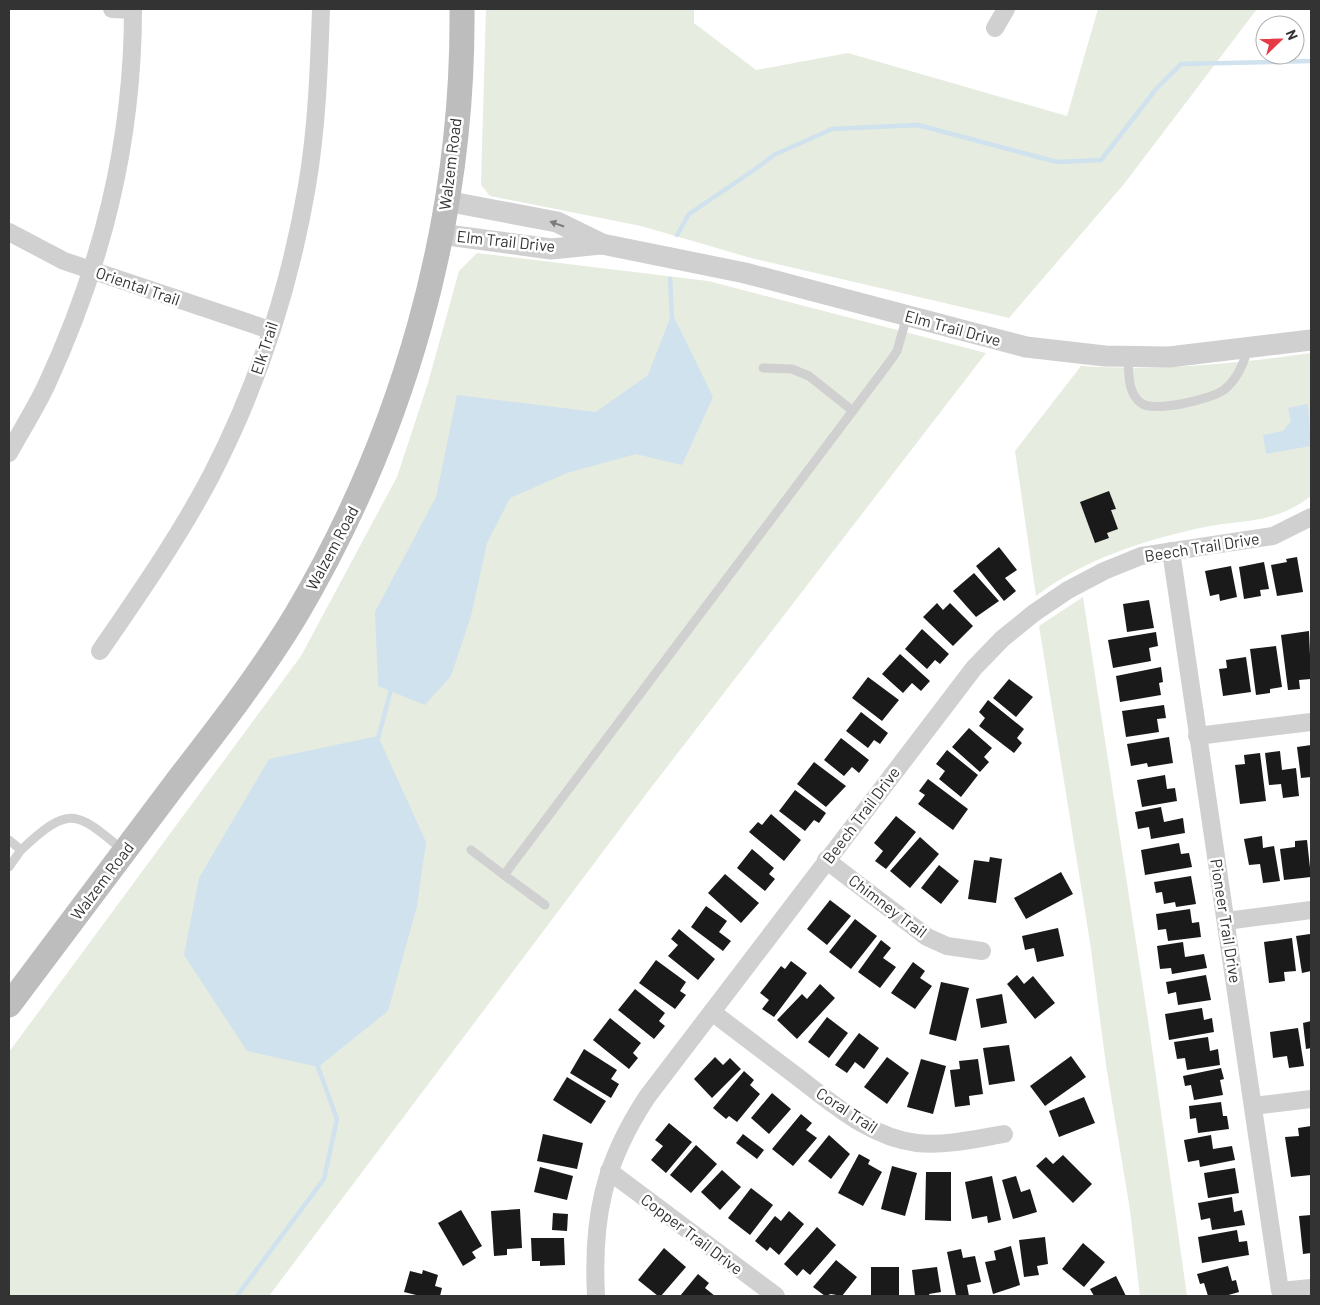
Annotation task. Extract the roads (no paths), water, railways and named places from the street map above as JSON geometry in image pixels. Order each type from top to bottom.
[{"type":"main road","name":"Walzem Road","points":[[9,1005],[224,719],[295,617],[350,516],[396,404],[430,288],[446,201],[462,62],[462,9]]},
{"type":"street","points":[[9,453],[45,388],[81,305],[108,219],[125,133],[130,87],[133,9],[112,9]]},
{"type":"street","name":"Elk Trail","points":[[100,651],[158,568],[211,476],[255,378],[287,282],[307,184],[315,120],[321,9]]},
{"type":"street","points":[[996,28],[1006,9]]},
{"type":"street","name":"Elm Trail Drive","points":[[446,201],[557,222],[602,244],[745,273],[1026,347],[1128,356],[1169,357],[1311,340]]},
{"type":"street","name":"Oriental Trail","points":[[9,232],[64,261],[270,330]]},
{"type":"street","name":"Elm Trail Drive","points":[[440,234],[551,249],[602,244]]},
{"type":"street","name":"Beech Trail Drive","points":[[596,1296],[596,1234],[608,1171],[631,1121],[826,860],[958,688],[1002,639],[1034,613],[1089,579],[1141,556],[1273,536],[1311,517]]},
{"type":"street","name":"Pioneer Trail Drive","points":[[1170,551],[1280,1292],[1311,1288]]},
{"type":"street","points":[[1197,736],[1311,722]]},
{"type":"street","name":"Chimney Trail","points":[[826,860],[927,937],[947,946],[982,951]]},
{"type":"street","points":[[1226,921],[1311,910]]},
{"type":"street","name":"Coral Trail","points":[[712,1012],[846,1113],[872,1130],[902,1140],[932,1144],[948,1144],[1004,1134]]},
{"type":"street","points":[[1253,1106],[1311,1099]]},
{"type":"street","name":"Copper Trail Drive","points":[[608,1171],[776,1296]]},
{"type":"lane","points":[[504,875],[897,351],[907,316]]},
{"type":"lane","points":[[1128,356],[1130,381],[1134,395],[1142,404],[1152,408],[1200,399],[1224,390],[1241,368],[1248,349]]},
{"type":"lane","points":[[763,368],[792,370],[809,376],[853,411]]},
{"type":"lane","points":[[9,867],[21,850],[56,821],[74,817],[92,824],[125,852]]},
{"type":"lane","points":[[9,840],[21,850]]},
{"type":"lane","points":[[471,850],[545,905]]},
{"type":"water","points":[[672,313],[713,397],[682,465],[636,454],[567,473],[510,498],[487,543],[471,616],[451,676],[425,705],[378,686],[375,612],[436,497],[457,395],[596,412],[648,375]]},
{"type":"water","points":[[1308,404],[1311,446],[1266,454],[1263,435],[1283,431],[1291,421],[1288,408]]},
{"type":"water","points":[[378,736],[426,842],[417,906],[388,1011],[318,1067],[247,1051],[184,955],[199,878],[269,759]]},
{"type":"waterway","points":[[677,235],[689,214],[774,155],[832,129],[918,125],[1057,162],[1101,160],[1157,88],[1181,64],[1311,61]]},
{"type":"waterway","points":[[670,279],[672,318]]},
{"type":"waterway","points":[[377,742],[392,686]]},
{"type":"waterway","points":[[237,1296],[324,1179],[337,1119],[318,1067],[319,1062]]}]
